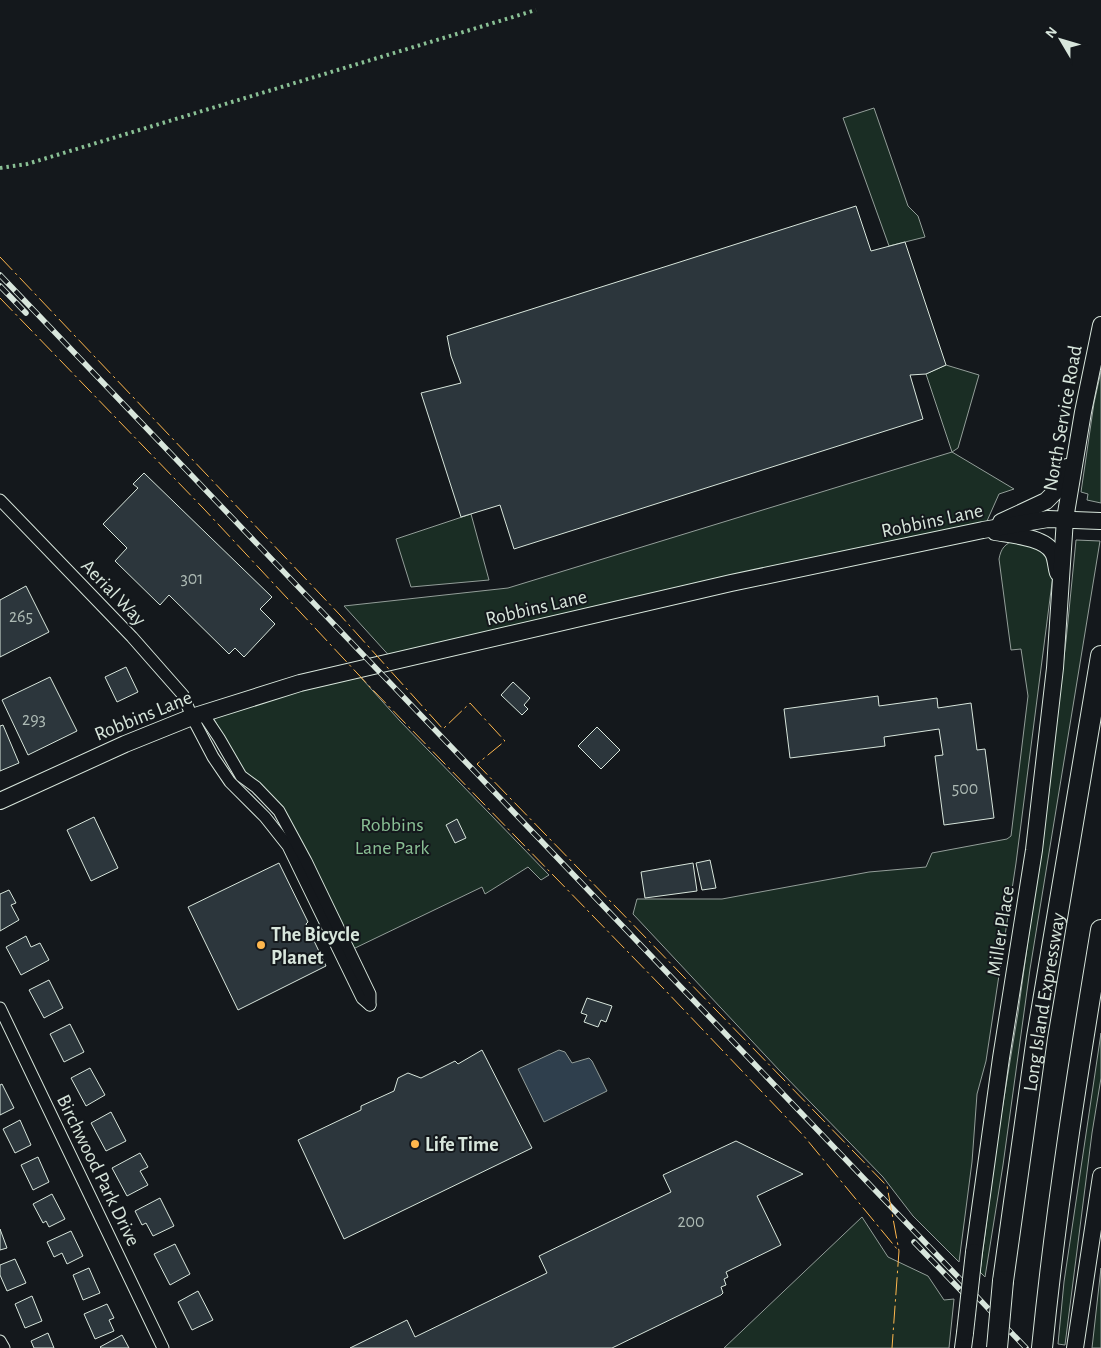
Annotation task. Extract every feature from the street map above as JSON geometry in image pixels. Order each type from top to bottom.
[{"type":"highway","name":"Long Island Expressway","points":[[996,1348],[1003,1281],[1037,1037],[1101,656]]},
{"type":"highway","points":[[1042,1348],[1080,1062],[1101,930]]},
{"type":"street","name":"North Service Road","points":[[1065,519],[1101,325]]},
{"type":"street","points":[[983,530],[1046,501],[1055,493],[1064,477],[1084,412]]},
{"type":"street","name":"Aerial Way","points":[[0,500],[132,637],[183,695],[197,716]]},
{"type":"street","name":"Robbins Lane","points":[[0,801],[125,744],[197,716],[300,684],[731,583],[983,530],[1048,519],[1100,522]]},
{"type":"street","name":"Miller Place","points":[[964,1340],[974,1252],[1001,1058],[1034,850],[1055,668],[1065,519]]},
{"type":"street","points":[[983,530],[1032,539],[1046,545],[1053,554],[1058,574],[1058,622]]},
{"type":"street","points":[[197,716],[219,738],[241,776],[256,787],[279,811],[306,860],[370,994],[370,1005],[362,998],[288,846],[265,816],[230,782],[213,757],[197,716]]},
{"type":"street","name":"Birchwood Park Drive","points":[[0,1008],[163,1348]]},
{"type":"street","points":[[1076,1344],[1082,1315],[1101,1176]]},
{"type":"street","points":[[0,1341],[4,1348]]},
{"type":"green space","points":[[874,108],[908,206],[918,216],[925,237],[889,246],[843,118]]},
{"type":"green space","points":[[946,365],[979,375],[958,448],[952,452],[926,374]]},
{"type":"green space","points":[[1101,371],[1101,503],[1087,500],[1088,494],[1081,492],[1094,403]]},
{"type":"green space","points":[[952,452],[1014,489],[999,494],[983,530],[394,661],[344,606],[508,588]]},
{"type":"green space","points":[[471,514],[489,580],[411,587],[396,539]]},
{"type":"green space","points":[[1015,540],[1046,550],[1053,575],[1016,863],[986,1061],[977,1094],[972,1162],[959,1262],[913,1216],[883,1177],[780,1071],[633,914],[637,899],[722,899],[869,872],[926,867],[932,853],[1007,839],[1011,836],[1028,696],[1021,649],[1011,650],[999,559],[1004,547]]},
{"type":"green space","points":[[1076,540],[1100,541],[1030,969],[1003,1165],[985,1277],[980,1272],[998,1134],[1018,1013],[1036,882],[1066,641]]},
{"type":"green space","name":"Robbins Lane Park","points":[[355,671],[400,721],[549,875],[541,880],[528,867],[485,894],[482,887],[353,949],[284,810],[243,771],[210,712]]},
{"type":"green space","points":[[1101,1033],[1101,1078],[1092,1133],[1065,1345],[1058,1344],[1064,1282]]},
{"type":"green space","points":[[862,1217],[888,1257],[928,1276],[944,1300],[954,1299],[949,1348],[724,1348]]},
{"type":"green space","points":[[1101,1268],[1101,1348],[1092,1348]]},
{"type":"water","points":[[559,1050],[565,1052],[572,1063],[589,1058],[607,1091],[544,1122],[518,1069]]},
{"type":"building","points":[[856,206],[871,251],[905,242],[946,365],[926,374],[910,375],[923,419],[514,549],[500,505],[461,517],[421,393],[461,383],[451,356],[447,336]]},
{"type":"building","points":[[144,473],[272,597],[260,609],[275,624],[244,657],[235,648],[229,654],[169,595],[160,605],[115,561],[127,548],[103,524],[138,488],[133,484]]},
{"type":"building","points":[[26,586],[49,632],[0,657],[0,600]]},
{"type":"building","points":[[126,667],[138,692],[117,702],[105,677]]},
{"type":"building","points":[[50,677],[77,731],[28,755],[2,700]]},
{"type":"building","points":[[513,682],[530,698],[524,705],[528,709],[522,715],[501,695]]},
{"type":"building","points":[[878,696],[879,706],[937,698],[938,708],[971,703],[977,750],[985,749],[994,818],[944,825],[935,756],[943,755],[939,729],[884,737],[885,746],[790,758],[784,709]]},
{"type":"building","points":[[3,725],[19,763],[0,771],[0,726]]},
{"type":"building","points":[[597,727],[620,750],[601,769],[578,746]]},
{"type":"building","points":[[94,817],[118,868],[91,881],[67,830]]},
{"type":"building","points":[[457,819],[466,838],[455,843],[446,825]]},
{"type":"building","points":[[710,860],[716,888],[702,890],[696,863]]},
{"type":"building","name":"The Bicycle Planet","points":[[279,863],[308,922],[306,924],[326,966],[238,1010],[188,907]]},
{"type":"building","points":[[693,863],[697,891],[645,898],[641,872]]},
{"type":"building","points":[[9,890],[16,903],[11,905],[19,920],[0,931],[0,894]]},
{"type":"building","points":[[26,936],[31,947],[40,943],[49,960],[21,975],[6,947]]},
{"type":"building","points":[[49,980],[63,1008],[44,1018],[29,990]]},
{"type":"building","points":[[587,998],[612,1006],[606,1022],[601,1020],[598,1027],[584,1022],[587,1015],[581,1013]]},
{"type":"building","points":[[70,1024],[84,1052],[64,1062],[50,1034]]},
{"type":"building","name":"Life Time","points":[[482,1050],[532,1148],[344,1239],[298,1140],[361,1110],[361,1106],[394,1091],[398,1078],[408,1073],[421,1078],[455,1061],[458,1064]]},
{"type":"building","points":[[90,1068],[105,1095],[86,1106],[71,1078]]},
{"type":"building","points":[[2,1084],[14,1108],[0,1115],[0,1085]]},
{"type":"building","points":[[111,1112],[126,1141],[106,1151],[91,1123]]},
{"type":"building","points":[[20,1120],[31,1145],[15,1153],[3,1129]]},
{"type":"building","points":[[736,1141],[803,1174],[757,1196],[781,1245],[726,1272],[728,1277],[724,1279],[726,1285],[721,1287],[723,1293],[721,1295],[612,1348],[350,1348],[407,1320],[415,1337],[547,1273],[539,1256],[671,1192],[663,1175]]},
{"type":"building","points":[[140,1153],[148,1167],[140,1171],[148,1185],[127,1196],[112,1168]]},
{"type":"building","points":[[38,1157],[49,1182],[33,1190],[21,1165]]},
{"type":"building","points":[[52,1194],[65,1219],[49,1227],[46,1221],[43,1223],[33,1204]]},
{"type":"building","points":[[160,1198],[174,1226],[153,1236],[146,1223],[142,1225],[135,1211]]},
{"type":"building","points":[[0,1229],[7,1248],[0,1250]]},
{"type":"building","points":[[71,1231],[83,1256],[67,1264],[62,1253],[54,1257],[47,1242]]},
{"type":"building","points":[[175,1244],[190,1274],[170,1285],[154,1254]]},
{"type":"building","points":[[15,1259],[26,1283],[7,1291],[0,1275],[0,1265]]},
{"type":"building","points":[[89,1268],[100,1293],[83,1300],[73,1275]]},
{"type":"building","points":[[198,1291],[213,1320],[192,1330],[178,1302]]},
{"type":"building","points":[[32,1296],[42,1321],[25,1328],[15,1304]]},
{"type":"building","points":[[107,1304],[114,1318],[109,1320],[114,1331],[95,1339],[84,1314]]},
{"type":"building","points":[[48,1333],[54,1348],[34,1348],[31,1341]]},
{"type":"building","points":[[122,1335],[129,1348],[100,1347]]},
{"type":"railway","points":[[0,275],[1026,1348]]},
{"type":"railway","points":[[0,286],[26,313]]},
{"type":"railway","points":[[914,1242],[971,1301]]},
{"type":"hedge","points":[[0,168],[27,164],[536,10]]},
{"type":"power","points":[[0,257],[340,615],[443,729],[470,703],[505,741],[477,764],[887,1186],[899,1251],[892,1348]]},
{"type":"power","points":[[0,298],[204,509],[371,688],[664,989],[803,1135],[897,1249]]},
{"type":"place","name":"The Bicycle Planet","points":[[261,945]]},
{"type":"place","name":"Life Time","points":[[415,1144]]}]
